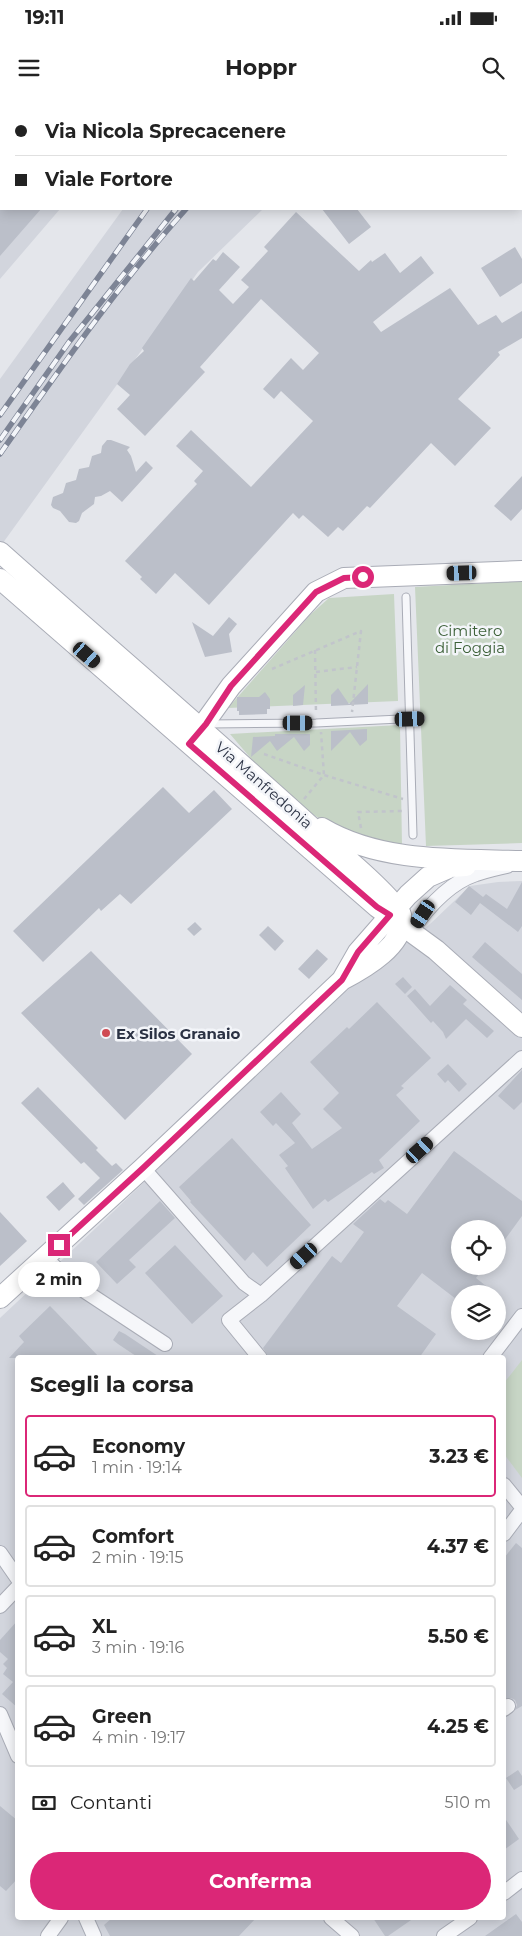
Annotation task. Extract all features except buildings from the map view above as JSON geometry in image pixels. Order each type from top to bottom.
[{"type":"main road","points":[[1,553],[199,732]]},
{"type":"main road","points":[[199,732],[231,686],[316,592],[344,578],[522,571]]},
{"type":"main road","points":[[0,579],[199,732]]},
{"type":"main road","name":"Via Manfredonia","points":[[199,732],[301,806],[400,919],[522,1027]]},
{"type":"main road","name":"Via Manfredonia","points":[[199,732],[370,901],[400,919]]},
{"type":"main road","points":[[301,806],[325,830],[366,848],[406,856],[522,861]]},
{"type":"main road","points":[[392,945],[400,919],[428,877],[451,867],[522,861]]},
{"type":"main road","points":[[342,980],[358,952],[400,919]]},
{"type":"main road","points":[[0,1298],[143,1168],[342,980],[363,969],[392,945],[409,942],[436,950]]},
{"type":"street","points":[[400,919],[423,914],[455,884],[475,874],[522,861]]},
{"type":"street","points":[[257,1355],[228,1320],[261,1295],[522,1058]]},
{"type":"street","points":[[143,1168],[244,1283],[261,1295]]},
{"type":"street","points":[[45,1258],[71,1282],[165,1344]]},
{"type":"street","points":[[492,1355],[522,1316]]},
{"type":"street","points":[[506,1487],[522,1509],[506,1531]]},
{"type":"street","points":[[0,1553],[15,1575]]},
{"type":"street","points":[[0,1606],[15,1590]]},
{"type":"street","points":[[0,1714],[15,1749]]},
{"type":"street","points":[[506,1891],[522,1879]]},
{"type":"street","points":[[48,1936],[60,1920]]},
{"type":"street","points":[[87,1920],[94,1936]]},
{"type":"street","points":[[333,1920],[352,1936]]},
{"type":"street","points":[[444,1936],[467,1920]]},
{"type":"lane","points":[[406,597],[413,835]]},
{"type":"lane","points":[[199,732],[420,718]]},
{"type":"path","points":[[272,669],[361,631],[351,721]]},
{"type":"path","points":[[301,806],[324,775],[318,723],[315,650]]},
{"type":"path","points":[[316,672],[357,667]]},
{"type":"path","points":[[264,754],[324,775],[412,801]]},
{"type":"path","points":[[362,833],[358,812],[412,811]]},
{"type":"shaded area","points":[[0,210],[59,210],[0,279]]},
{"type":"shaded area","points":[[122,210],[262,210],[198,272],[0,547],[0,379]]},
{"type":"shaded area","points":[[522,881],[522,1936],[0,1936],[0,1318],[324,1009],[430,924],[470,886]]},
{"type":"green space","name":"Cimitero di Foggia","points":[[522,581],[522,843],[426,846],[415,587]]},
{"type":"green space","points":[[394,594],[398,701],[228,708],[310,615],[329,598]]},
{"type":"green space","points":[[400,725],[402,845],[350,838],[292,801],[260,769],[230,734]]},
{"type":"green space","points":[[522,1360],[522,1478],[506,1457],[506,1380]]},
{"type":"railway","points":[[0,415],[146,210]]},
{"type":"railway","points":[[0,440],[69,342],[175,210]]},
{"type":"railway","points":[[0,454],[113,298],[185,210]]},
{"type":"place","name":"Ex Silos Granaio","points":[[106,1033]]},
{"type":"route","points":[[59,1245],[342,980],[358,952],[390,915],[377,907],[189,744],[206,724],[231,686],[316,592],[344,578],[363,577]]}]
